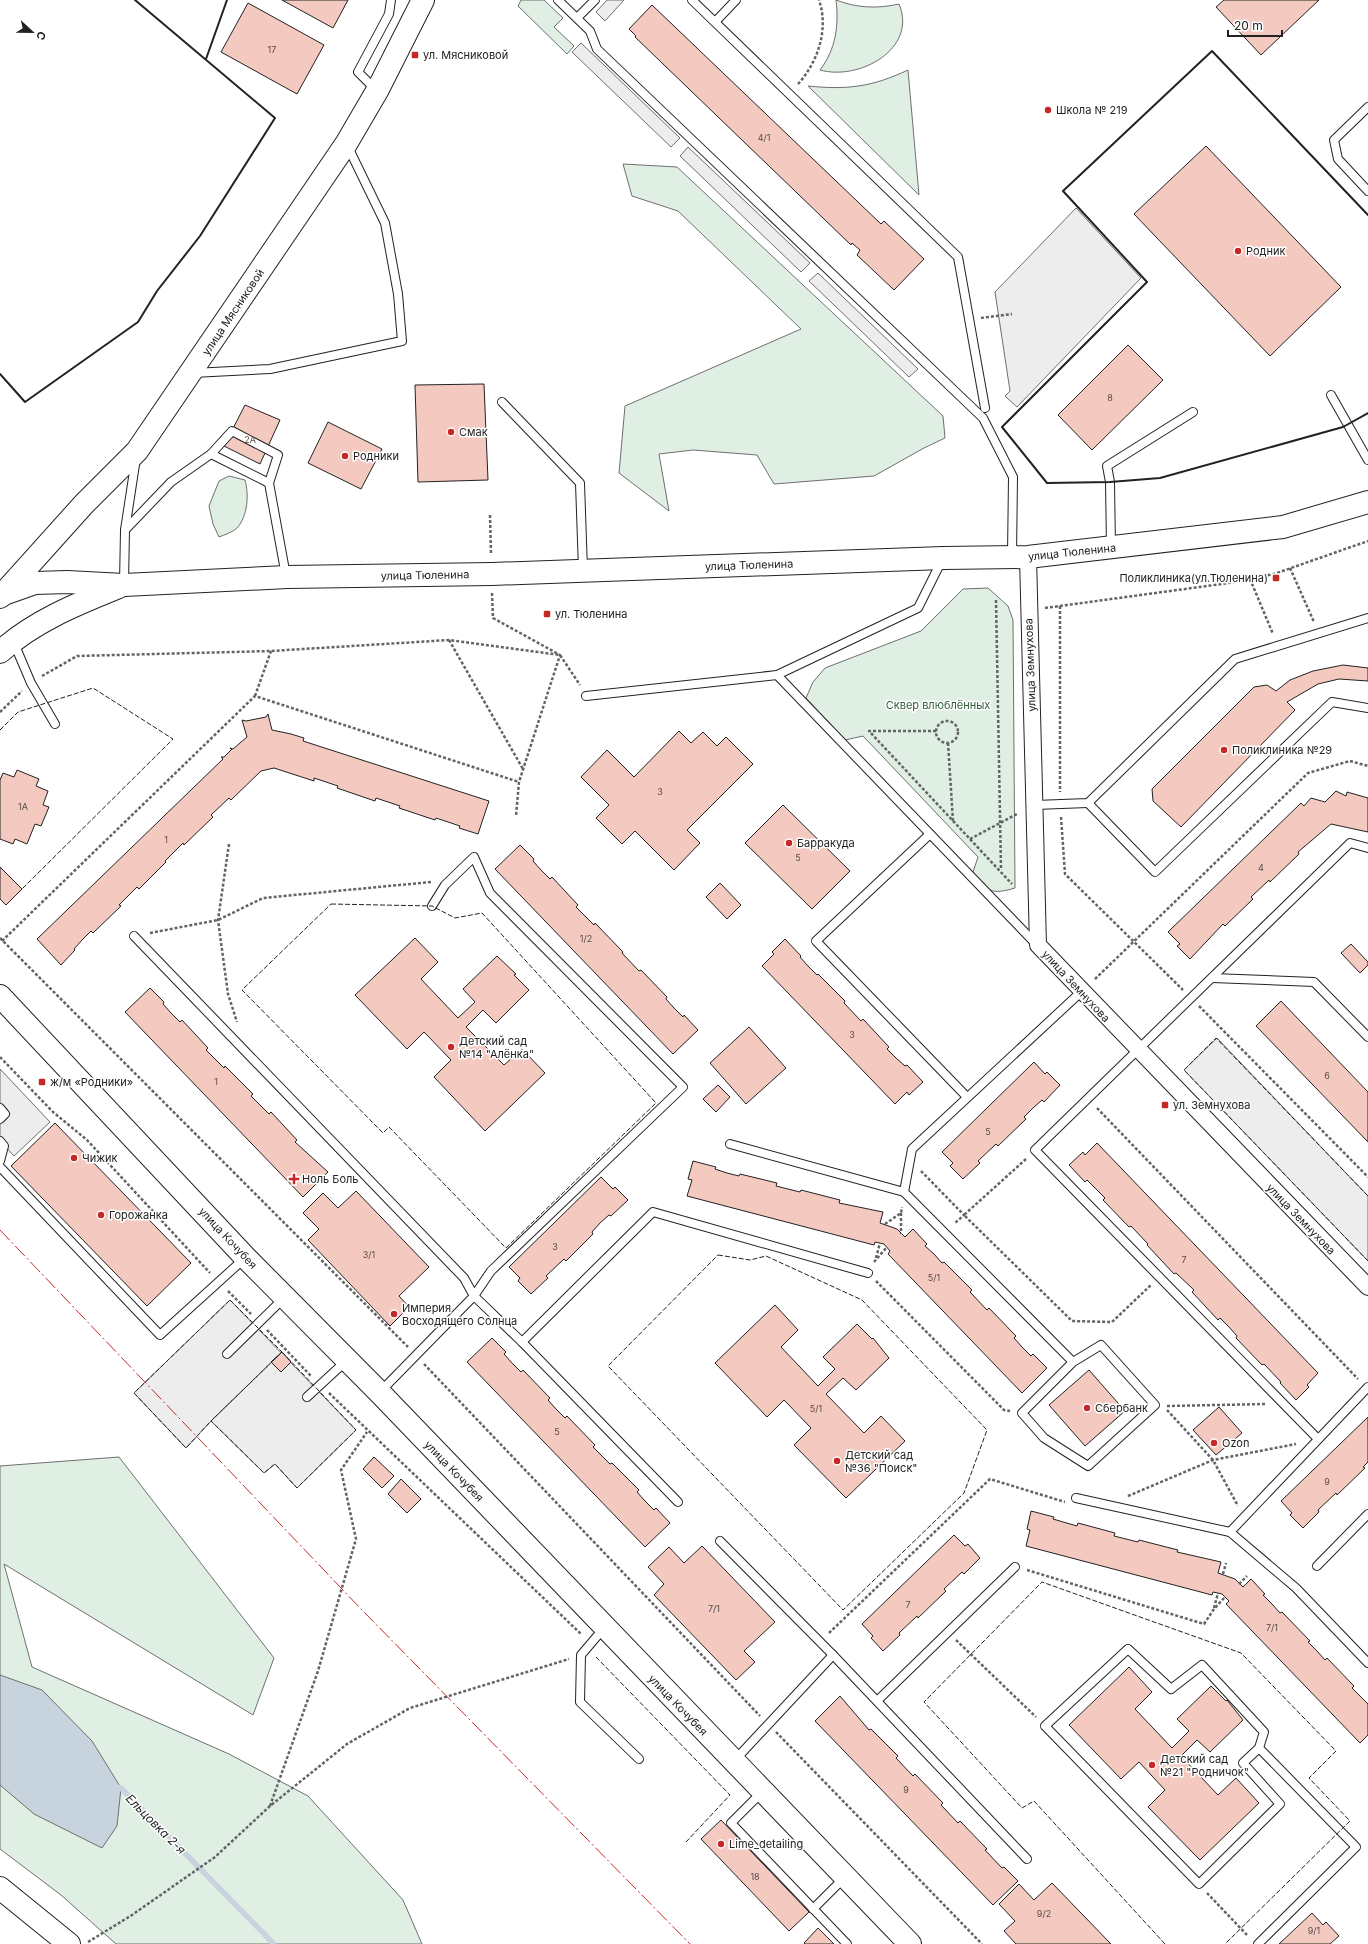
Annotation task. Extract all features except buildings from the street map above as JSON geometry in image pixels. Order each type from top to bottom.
[{"type":"street","name":"улица Мясниковой","points":[[1,594],[84,504],[137,452],[346,144],[377,91],[423,0]]},
{"type":"street","name":"улица Тюленина","points":[[124,585],[287,577],[1020,557],[1111,548],[1283,527],[1368,502]]},
{"type":"street","name":"улица Земнухова","points":[[1020,557],[1028,611],[1038,945],[1081,992],[1368,1287]]},
{"type":"street","name":"улица Мясниковой","points":[[1,594],[35,583],[67,582],[124,585]]},
{"type":"street","points":[[6,646],[63,610],[124,585]]},
{"type":"street","name":"улица Кочубея","points":[[0,996],[246,1258],[379,1392],[598,1636],[733,1762],[910,1944]]},
{"type":"street","points":[[0,1888],[69,1944]]},
{"type":"lane","points":[[377,91],[358,72],[389,14],[391,0]]},
{"type":"lane","points":[[558,0],[590,31],[597,49],[983,418],[1013,477],[1020,557]]},
{"type":"lane","points":[[577,18],[595,0]]},
{"type":"lane","points":[[692,0],[954,251],[961,265],[985,408]]},
{"type":"lane","points":[[715,22],[736,0]]},
{"type":"lane","points":[[1368,107],[1334,140],[1338,159],[1368,191]]},
{"type":"lane","points":[[192,373],[270,369],[402,341],[398,294],[385,223],[346,144]]},
{"type":"lane","points":[[1331,395],[1368,460]]},
{"type":"lane","points":[[502,402],[580,483],[583,570]]},
{"type":"lane","points":[[1111,548],[1110,482],[1107,466],[1194,412]]},
{"type":"lane","points":[[125,530],[171,482],[211,454],[232,431],[278,455],[270,483],[287,577]]},
{"type":"lane","points":[[124,585],[125,530],[137,452]]},
{"type":"lane","points":[[211,454],[270,483]]},
{"type":"lane","points":[[586,696],[777,675],[918,608],[943,558]]},
{"type":"lane","points":[[1035,805],[1088,804],[1235,659],[1368,618]]},
{"type":"lane","points":[[6,646],[31,682],[55,724]]},
{"type":"lane","points":[[777,675],[1038,945]]},
{"type":"lane","points":[[1088,804],[1155,872],[1332,702],[1368,708]]},
{"type":"lane","points":[[930,834],[816,941],[967,1097]]},
{"type":"lane","points":[[1318,1439],[1035,1150],[1350,843],[1368,848]]},
{"type":"lane","points":[[379,1392],[474,1296],[491,1272],[630,1134],[683,1087],[490,893],[474,857],[446,885],[432,906]]},
{"type":"lane","points":[[134,936],[464,1278],[474,1296],[522,1342],[678,1502]]},
{"type":"lane","points":[[1212,978],[1314,982],[1368,1037]]},
{"type":"lane","points":[[904,1192],[912,1149],[1081,992]]},
{"type":"lane","points":[[0,1108],[5,1114],[0,1119]]},
{"type":"lane","points":[[0,1141],[4,1146],[0,1161]]},
{"type":"lane","points":[[730,1144],[904,1192],[1073,1362]]},
{"type":"lane","points":[[0,1167],[160,1335],[246,1258]]},
{"type":"lane","points":[[522,1342],[653,1212],[868,1273]]},
{"type":"lane","points":[[227,1354],[285,1298]]},
{"type":"lane","points":[[1101,1345],[1155,1405],[1088,1466],[1044,1438],[1022,1413],[1073,1362],[1101,1345]]},
{"type":"lane","points":[[307,1397],[347,1360]]},
{"type":"lane","points":[[1230,1532],[1368,1387]]},
{"type":"lane","points":[[1076,1498],[1230,1532],[1296,1588],[1368,1663]]},
{"type":"lane","points":[[1317,1566],[1368,1514]]},
{"type":"lane","points":[[720,1541],[833,1655],[1027,1859]]},
{"type":"lane","points":[[877,1701],[1015,1567]]},
{"type":"lane","points":[[598,1636],[581,1656],[580,1702],[639,1759]]},
{"type":"lane","points":[[1128,1649],[1171,1689],[1202,1665],[1264,1732],[1260,1748],[1243,1764],[1280,1804],[1199,1884],[1045,1726],[1128,1649]]},
{"type":"lane","points":[[733,1762],[833,1655]]},
{"type":"lane","points":[[1258,1944],[1356,1847],[1260,1748]]},
{"type":"lane","points":[[762,1792],[731,1823],[847,1944]]},
{"type":"lane","points":[[813,1909],[845,1877]]},
{"type":"path","points":[[789,93],[812,66],[820,46],[822,25],[819,0]]},
{"type":"path","points":[[970,320],[1012,314]]},
{"type":"path","points":[[1028,611],[1274,574],[1368,541]]},
{"type":"path","points":[[1290,568],[1319,633]]},
{"type":"path","points":[[1250,578],[1278,646]]},
{"type":"path","points":[[996,600],[1002,871]]},
{"type":"path","points":[[1060,606],[1060,804],[1065,874],[1191,998],[1368,1177]]},
{"type":"path","points":[[493,618],[560,655],[586,696]]},
{"type":"path","points":[[0,712],[31,682],[77,656],[271,651],[449,640],[560,655]]},
{"type":"path","points":[[449,640],[523,770]]},
{"type":"path","points":[[271,651],[255,696],[1,940],[416,1356],[768,1724],[982,1944]]},
{"type":"path","points":[[516,816],[519,782],[560,655]]},
{"type":"path","points":[[255,696],[519,782]]},
{"type":"path","points":[[945,721],[952,722],[955,725],[957,736],[948,743],[938,738],[936,731],[939,724],[945,721]]},
{"type":"path","points":[[936,731],[869,731],[953,822],[1002,871],[1012,884]]},
{"type":"path","points":[[948,743],[953,822]]},
{"type":"path","points":[[1081,992],[1308,773],[1350,760],[1368,766]]},
{"type":"path","points":[[970,839],[1035,805]]},
{"type":"path","points":[[229,844],[218,920],[228,994],[238,1025]]},
{"type":"path","points":[[134,936],[218,920],[263,898],[428,881],[446,885]]},
{"type":"path","points":[[0,1057],[53,1112],[87,1140],[219,1282],[367,1432],[598,1636]]},
{"type":"path","points":[[1088,1099],[1368,1387]]},
{"type":"path","points":[[964,1215],[1035,1150]]},
{"type":"path","points":[[910,1160],[1072,1321],[1112,1322],[1160,1277]]},
{"type":"path","points":[[901,1234],[901,1213],[904,1192]]},
{"type":"path","points":[[885,1224],[901,1213]]},
{"type":"path","points":[[880,1243],[876,1258],[868,1273],[1004,1410],[1022,1413]]},
{"type":"path","points":[[876,1258],[887,1247]]},
{"type":"path","points":[[1244,1518],[1213,1460],[1164,1406],[1284,1404]]},
{"type":"path","points":[[270,1806],[318,1671],[356,1539],[341,1470],[367,1432]]},
{"type":"path","points":[[1107,1505],[1213,1460],[1318,1439]]},
{"type":"path","points":[[820,1642],[990,1479],[1066,1502],[1076,1498]]},
{"type":"path","points":[[1223,1574],[1226,1563]]},
{"type":"path","points":[[1015,1567],[1204,1624],[1214,1608],[1225,1597]]},
{"type":"path","points":[[1239,1584],[1247,1576]]},
{"type":"path","points":[[1214,1608],[1218,1593]]},
{"type":"path","points":[[947,1633],[1045,1726]]},
{"type":"path","points":[[85,1944],[132,1914],[215,1857],[270,1806],[347,1744],[410,1708],[581,1656]]},
{"type":"path","points":[[1199,1884],[1250,1939]]},
{"type":"green space","points":[[521,0],[544,0],[563,18],[554,27],[574,46],[567,54],[518,6]]},
{"type":"green space","points":[[836,0],[852,5],[867,7],[883,7],[899,4],[903,20],[900,35],[893,48],[881,58],[867,66],[851,71],[835,72],[820,70],[830,54],[833,45],[837,19]]},
{"type":"green space","points":[[908,70],[919,195],[808,86],[835,88],[859,86],[871,84]]},
{"type":"green space","points":[[623,164],[677,167],[943,416],[945,438],[874,476],[774,484],[757,455],[693,450],[659,454],[669,511],[619,473],[625,406],[801,329],[678,211],[632,196]]},
{"type":"green space","points":[[229,476],[245,480],[247,505],[241,523],[237,528],[219,537],[213,524],[209,506],[219,481]]},
{"type":"green space","name":"Сквер влюблённых","points":[[988,588],[1008,606],[1013,620],[1015,888],[1000,891],[990,890],[982,884],[973,872],[978,857],[863,736],[845,740],[806,698],[813,682],[825,668],[921,631],[963,589]]},
{"type":"green space","points":[[119,1457],[274,1658],[253,1715],[4,1564],[32,1667],[229,1754],[308,1796],[403,1900],[422,1944],[116,1944],[61,1895],[0,1849],[0,1466]]},
{"type":"shaded area","points":[[607,0],[624,0],[605,21],[596,12]]},
{"type":"shaded area","points":[[581,43],[680,138],[671,147],[572,52]]},
{"type":"shaded area","points":[[688,147],[810,263],[801,272],[680,156]]},
{"type":"shaded area","points":[[1076,208],[1141,278],[1017,407],[1005,396],[1010,391],[995,292]]},
{"type":"shaded area","points":[[818,273],[918,369],[909,377],[809,281]]},
{"type":"shaded area","points":[[1217,1038],[1368,1196],[1368,1261],[1184,1070]]},
{"type":"shaded area","points":[[0,1069],[50,1122],[14,1156],[0,1141]]},
{"type":"shaded area","points":[[230,1300],[356,1430],[297,1488],[275,1464],[264,1473],[211,1421],[186,1448],[134,1393]]},
{"type":"shaded area","points":[[0,1675],[42,1690],[92,1741],[121,1788],[117,1826],[102,1848],[34,1814],[0,1785]]},
{"type":"waterway","name":"Ельцовка 2-я","points":[[114,1787],[121,1788],[274,1944]]},
{"type":"fence","points":[[0,730],[18,712],[93,688],[173,739],[21,890]]},
{"type":"fence","points":[[331,904],[432,906],[455,918],[482,913],[656,1103],[506,1248],[389,1127],[383,1133],[242,990],[331,904]]},
{"type":"fence","points":[[1368,1196],[1216,1038],[1184,1070],[1368,1261]]},
{"type":"fence","points":[[718,1255],[750,1260],[766,1256],[862,1300],[987,1430],[964,1493],[843,1610],[608,1366],[718,1255]]},
{"type":"fence","points":[[230,1300],[282,1352],[211,1421],[186,1448],[134,1393],[230,1300]]},
{"type":"fence","points":[[282,1352],[356,1430],[297,1488],[275,1464],[264,1473],[211,1421],[282,1352]]},
{"type":"fence","points":[[1165,1944],[1034,1801],[1022,1808],[924,1702],[1042,1582],[1241,1653],[1336,1751],[1309,1778],[1350,1821],[1225,1944]]},
{"type":"fence","points":[[596,1657],[730,1795],[686,1842]]},
{"type":"wall","points":[[0,374],[25,402],[138,322],[157,291],[200,236],[275,118],[135,0]]},
{"type":"wall","points":[[206,59],[227,0]]},
{"type":"wall","points":[[1368,215],[1212,51],[1063,191],[1147,282],[1002,427],[1047,483],[1110,482],[1160,478],[1343,427],[1368,413]]},
{"type":"power","points":[[0,1230],[362,1610],[690,1944]]},
{"type":"place","name":"ул. Мясниковой","points":[[415,55]]},
{"type":"place","name":"Школа № 219","points":[[1048,110]]},
{"type":"place","name":"Родник","points":[[1238,251]]},
{"type":"place","name":"Смак","points":[[451,432]]},
{"type":"place","name":"Родники","points":[[345,456]]},
{"type":"place","name":"Поликлиника(ул.Тюленина)","points":[[1276,578]]},
{"type":"place","name":"ул. Тюленина","points":[[547,614]]},
{"type":"place","name":"Поликлиника №29","points":[[1224,750]]},
{"type":"place","name":"Барракуда","points":[[789,843]]},
{"type":"place","name":"Детский сад №14 \"Алёнка\"","points":[[451,1047]]},
{"type":"place","name":"ж/м «Родники»","points":[[42,1082]]},
{"type":"place","name":"ул. Земнухова","points":[[1165,1105]]},
{"type":"place","name":"Чижик","points":[[74,1158]]},
{"type":"place","name":"Ноль Боль","points":[[294,1179]]},
{"type":"place","name":"Горожанка","points":[[101,1215]]},
{"type":"place","name":"Империя Восходящего Солнца","points":[[394,1314]]},
{"type":"place","name":"Сбербанк","points":[[1087,1408]]},
{"type":"place","name":"Ozon","points":[[1214,1443]]},
{"type":"place","name":"Детский сад №36 \"Поиск\"","points":[[837,1461]]},
{"type":"place","name":"Детский сад №21 \"Родничок\"","points":[[1152,1765]]},
{"type":"place","name":"Lime_detailing","points":[[721,1844]]}]
